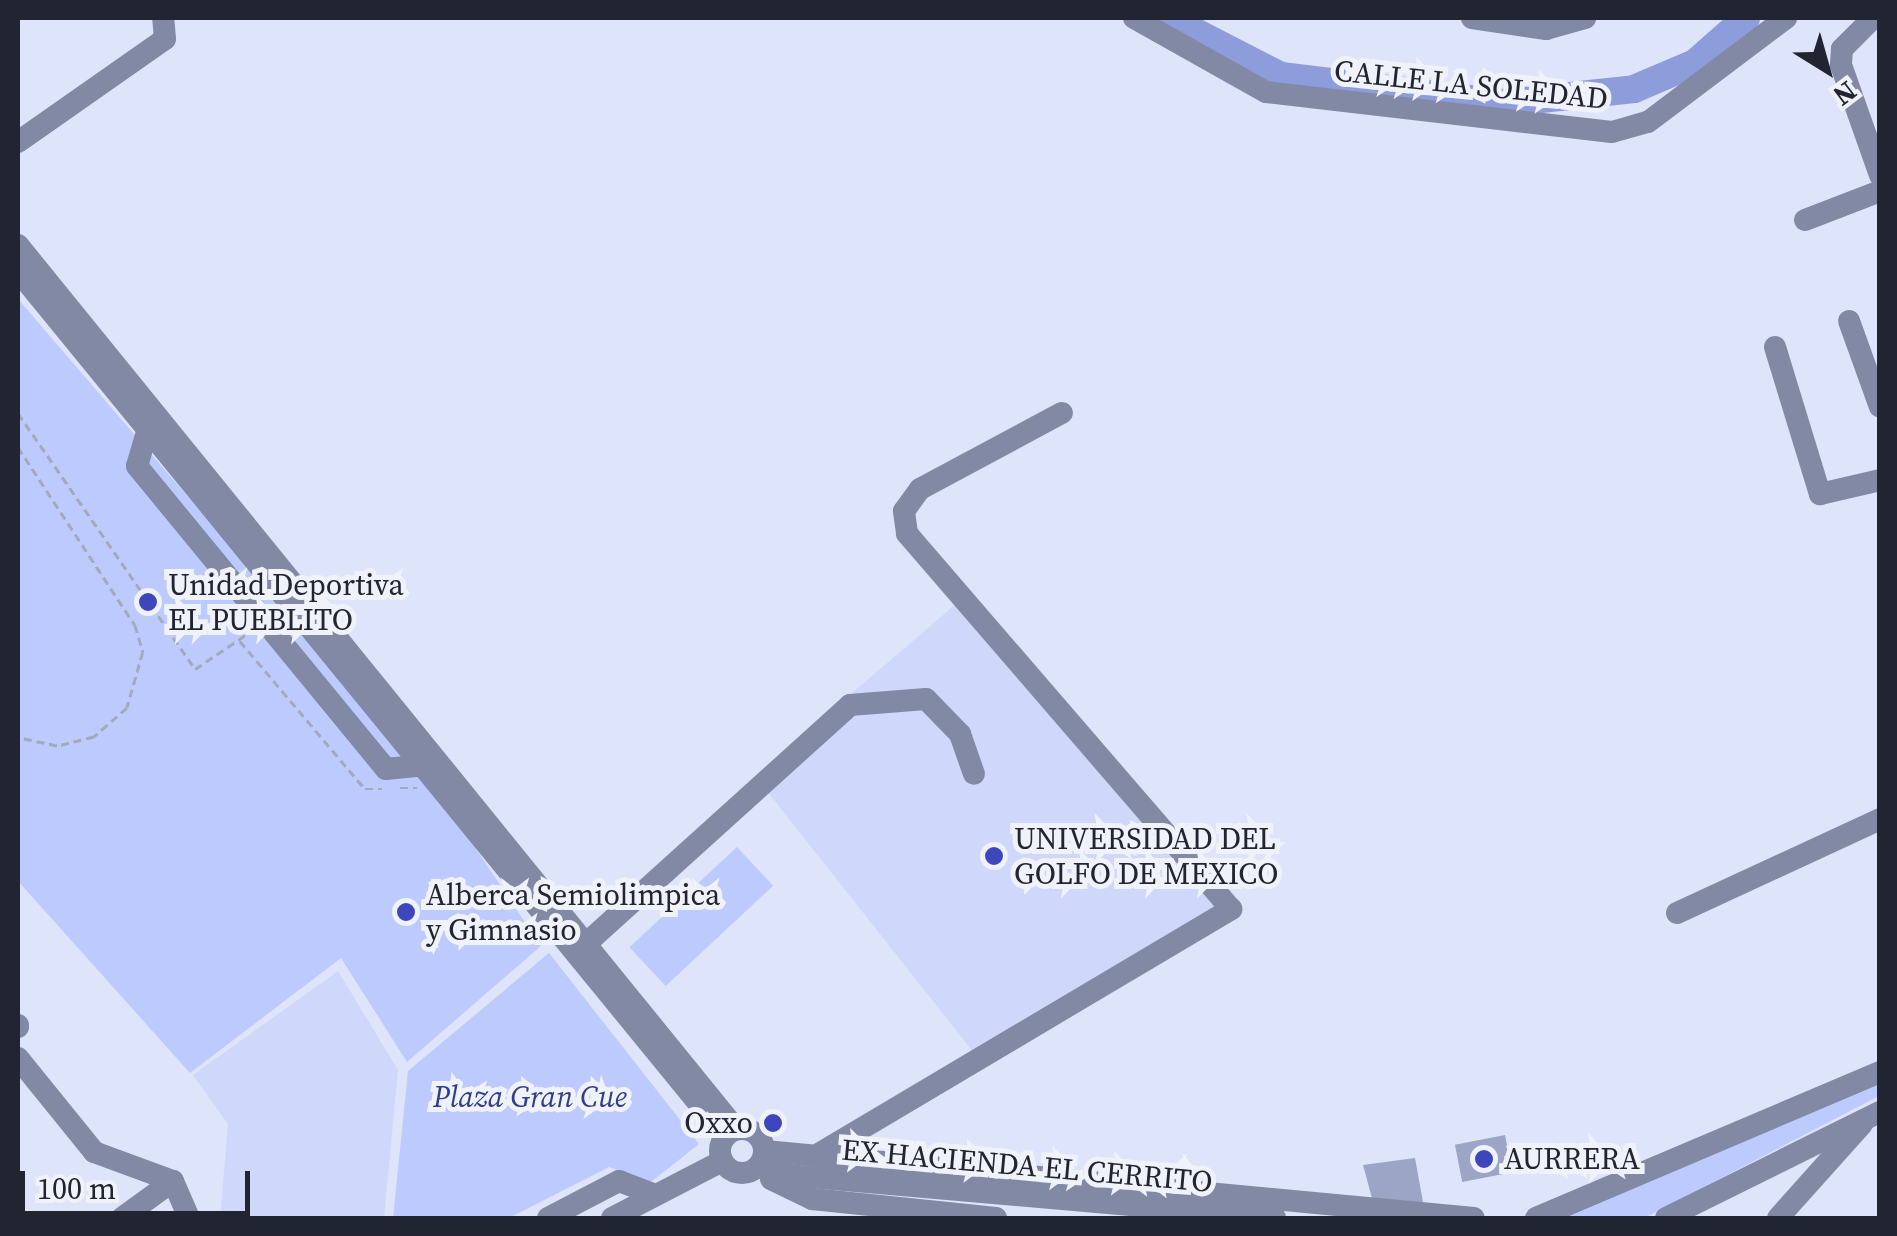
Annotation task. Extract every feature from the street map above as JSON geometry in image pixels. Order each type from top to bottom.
[{"type":"street","points":[[18,142],[165,39],[163,18]]},
{"type":"street","name":"CALLE LA SOLEDAD","points":[[1134,18],[1266,92],[1612,132],[1648,122],[1786,18]]},
{"type":"street","points":[[1472,18],[1546,30],[1586,18]]},
{"type":"street","points":[[1874,18],[1842,49],[1841,66],[1880,175]]},
{"type":"street","points":[[1805,220],[1880,191]]},
{"type":"street","points":[[18,245],[731,1132]]},
{"type":"street","points":[[18,271],[151,415]]},
{"type":"street","points":[[1849,321],[1880,407]]},
{"type":"street","points":[[1775,346],[1820,494],[1880,480]]},
{"type":"street","points":[[816,1155],[1231,909],[907,533],[904,511],[920,489],[1062,413]]},
{"type":"street","points":[[151,415],[137,466],[386,768],[436,764]]},
{"type":"street","points":[[589,942],[850,705],[926,699],[960,734],[974,774]]},
{"type":"street","points":[[436,764],[589,942],[731,1132]]},
{"type":"street","points":[[1677,913],[1880,819]]},
{"type":"street","points":[[18,1058],[94,1152],[173,1182],[190,1218]]},
{"type":"street","points":[[1536,1218],[1880,1072]]},
{"type":"street","points":[[1666,1218],[1875,1114]]},
{"type":"street","points":[[1778,1218],[1875,1114]]},
{"type":"street","points":[[722,1161],[731,1132]]},
{"type":"street","points":[[731,1132],[755,1132],[760,1165],[815,1218]]},
{"type":"street","points":[[612,1218],[722,1161],[760,1165],[816,1155],[1474,1218]]},
{"type":"street","points":[[760,1165],[812,1199],[996,1218]]},
{"type":"street","name":"EX HACIENDA EL CERRITO","points":[[760,1165],[1275,1218]]},
{"type":"street","points":[[548,1218],[619,1180],[655,1195]]},
{"type":"street","points":[[122,1218],[173,1182]]},
{"type":"path","points":[[18,412],[195,669],[265,622]]},
{"type":"path","points":[[18,447],[135,626],[142,652],[127,708],[94,737],[57,746],[18,738]]},
{"type":"shaded area","name":"UNIVERSIDAD DEL GOLFO DE MEXICO","points":[[956,604],[1218,911],[974,1053],[755,776]]},
{"type":"shaded area","points":[[338,971],[398,1070],[384,1218],[220,1218],[228,1124],[193,1075]]},
{"type":"green space","name":"Unidad Deportiva EL PUEBLITO","points":[[18,299],[426,774],[541,946],[407,1062],[341,958],[190,1073],[18,881]]},
{"type":"green space","points":[[737,847],[773,886],[666,986],[629,947]]},
{"type":"green space","name":"Plaza Gran Cue","points":[[549,953],[699,1144],[651,1182],[609,1167],[509,1218],[393,1218],[408,1071]]},
{"type":"green space","points":[[1879,1078],[1879,1096],[1644,1218],[1557,1218]]},
{"type":"building","name":"AURRERA","points":[[1505,1135],[1512,1172],[1462,1182],[1455,1145]]},
{"type":"building","points":[[1415,1158],[1423,1202],[1373,1202],[1363,1165]]},
{"type":"waterway","points":[[1168,18],[1281,76],[1504,103],[1634,89],[1695,63],[1746,18]]},
{"type":"place","name":"Unidad Deportiva EL PUEBLITO","points":[[148,602]]},
{"type":"place","name":"UNIVERSIDAD DEL GOLFO DE MEXICO","points":[[994,856]]},
{"type":"place","name":"Alberca Semiolimpica y Gimnasio","points":[[406,912]]},
{"type":"place","name":"Oxxo","points":[[773,1123]]},
{"type":"place","name":"AURRERA","points":[[1484,1159]]}]
